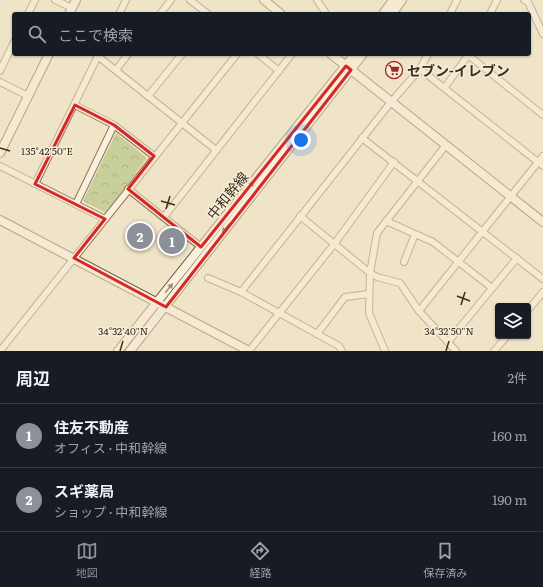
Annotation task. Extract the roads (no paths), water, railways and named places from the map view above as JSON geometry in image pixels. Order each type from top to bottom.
[{"type":"main road","points":[[70,11],[76,0]]},
{"type":"main road","points":[[264,0],[279,12]]},
{"type":"main road","points":[[394,12],[402,1]]},
{"type":"main road","points":[[385,12],[391,2]]},
{"type":"main road","points":[[0,153],[48,56]]},
{"type":"main road","points":[[334,56],[543,222]]},
{"type":"main road","name":"中和幹線","points":[[130,351],[166,307],[349,68],[354,56]]},
{"type":"main road","name":"中和幹線","points":[[118,351],[201,247],[349,68],[361,56]]},
{"type":"main road","points":[[0,220],[249,351]]},
{"type":"street","points":[[29,12],[35,0]]},
{"type":"street","points":[[55,0],[70,11]]},
{"type":"street","points":[[120,12],[126,0]]},
{"type":"street","points":[[162,12],[171,0]]},
{"type":"street","points":[[190,0],[205,12]]},
{"type":"street","points":[[318,0],[325,12]]},
{"type":"street","points":[[451,12],[457,0]]},
{"type":"street","points":[[491,12],[497,0]]},
{"type":"street","points":[[524,0],[528,2],[543,34]]},
{"type":"street","points":[[0,71],[12,46]]},
{"type":"street","points":[[36,184],[97,56]]},
{"type":"street","points":[[98,56],[216,150]]},
{"type":"street","points":[[116,70],[126,56]]},
{"type":"street","points":[[148,96],[180,56]]},
{"type":"street","points":[[0,351],[154,156],[235,56]]},
{"type":"street","points":[[260,56],[279,71]]},
{"type":"street","points":[[164,217],[290,56]]},
{"type":"street","points":[[241,292],[362,138],[420,68],[427,56]]},
{"type":"street","points":[[445,87],[468,56]]},
{"type":"street","points":[[470,56],[543,115]]},
{"type":"street","points":[[420,68],[540,164]]},
{"type":"street","points":[[0,82],[28,96]]},
{"type":"street","points":[[74,105],[114,124],[154,156]]},
{"type":"street","points":[[76,204],[114,124]]},
{"type":"street","points":[[362,138],[483,230],[543,279]]},
{"type":"street","points":[[385,351],[369,313],[370,272],[377,233],[417,180],[446,146]]},
{"type":"street","points":[[419,311],[510,196],[540,164],[543,156]]},
{"type":"street","points":[[249,351],[335,243],[394,162]]},
{"type":"street","points":[[0,166],[105,219]]},
{"type":"street","points":[[128,189],[201,247]]},
{"type":"street","points":[[300,216],[376,277],[400,283],[419,311],[456,351]]},
{"type":"street","points":[[386,221],[434,242],[492,288]]},
{"type":"street","points":[[404,262],[415,234]]},
{"type":"street","points":[[448,342],[517,258]]},
{"type":"street","points":[[208,278],[241,292],[339,346],[342,351]]},
{"type":"street","points":[[531,306],[543,292]]},
{"type":"street","points":[[317,334],[345,297],[369,294]]},
{"type":"street","points":[[494,351],[504,339]]},
{"type":"place","name":"セブン-イレブン","points":[[394,70]]},
{"type":"place","name":"スギ薬局","points":[[140,236]]},
{"type":"place","name":"住友不動産","points":[[172,241]]}]
